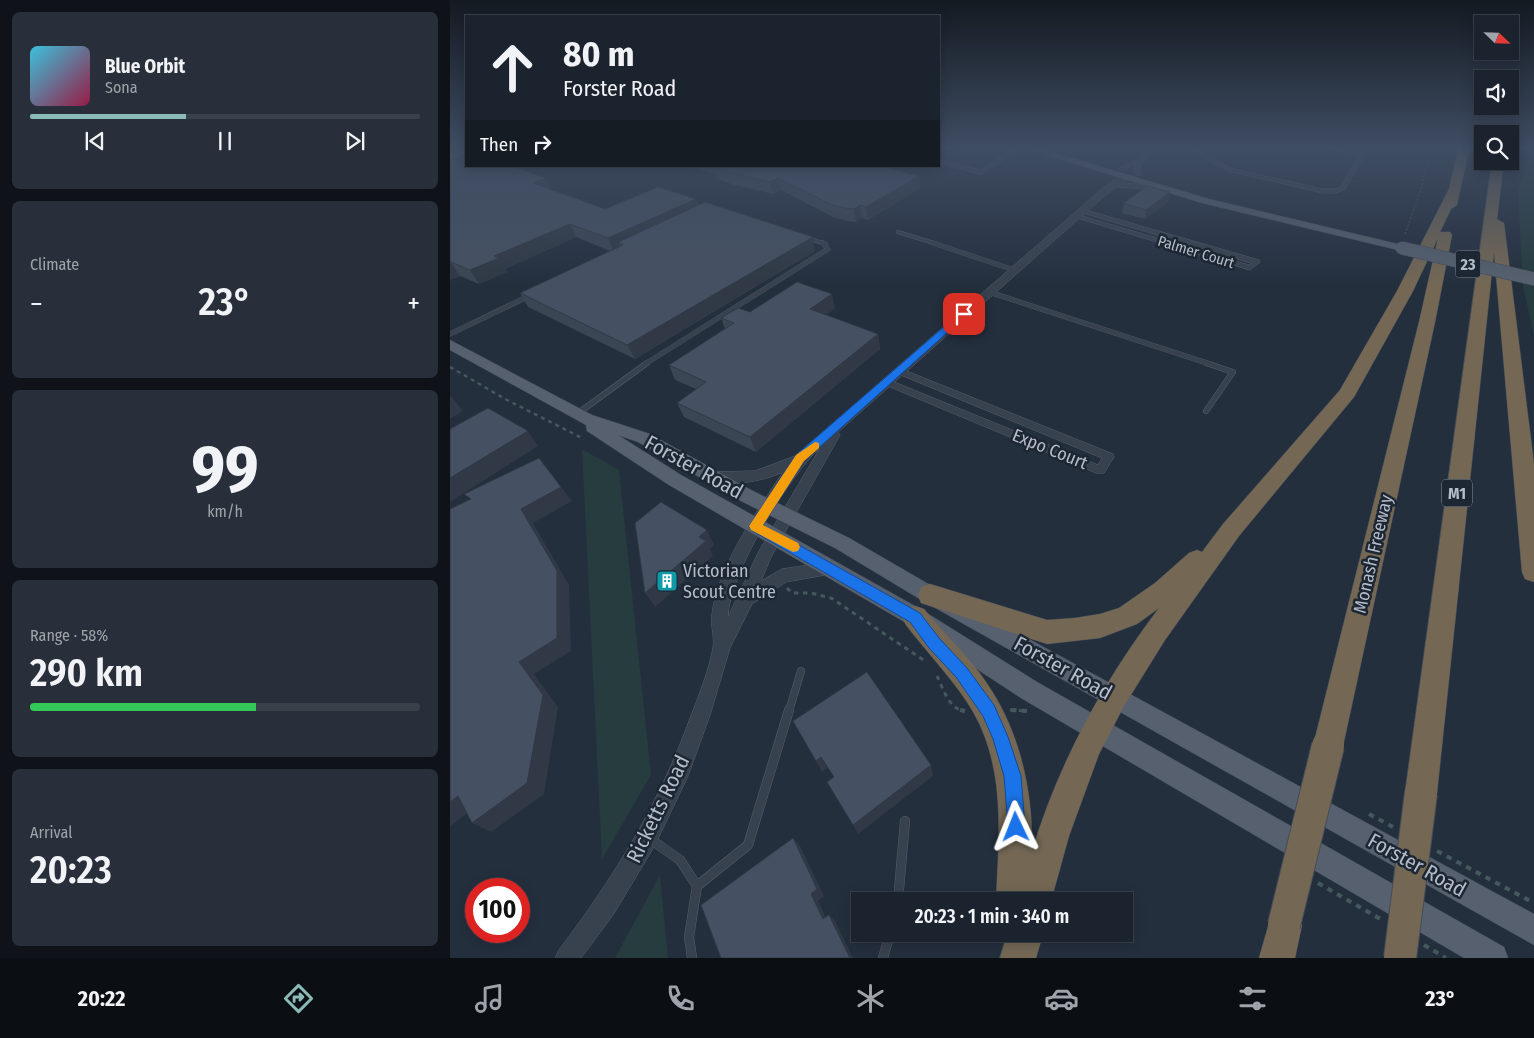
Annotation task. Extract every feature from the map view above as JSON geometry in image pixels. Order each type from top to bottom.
[{"type":"highway","points":[[1037,892],[1053,836],[1086,747],[1114,696],[1156,632],[1231,530],[1347,393],[1405,291],[1452,194]]},
{"type":"highway","name":"Monash Freeway","points":[[1281,941],[1427,322],[1453,194]]},
{"type":"highway","points":[[1493,194],[1510,314],[1517,409],[1534,572]]},
{"type":"highway","name":"M1","points":[[1400,958],[1493,194]]},
{"type":"highway","points":[[922,606],[1046,632],[1100,626],[1128,616],[1164,590],[1231,530]]},
{"type":"highway","points":[[922,606],[978,694],[1001,737],[1012,776],[1016,808],[1013,892]]},
{"type":"highway","points":[[1010,958],[1011,942]]},
{"type":"highway","points":[[1018,958],[1023,942]]},
{"type":"main road","name":"23","points":[[1184,194],[1294,224],[1363,239],[1403,242],[1534,279]]},
{"type":"main road","name":"23","points":[[1207,194],[1363,239]]},
{"type":"main road","name":"Forster Road","points":[[450,344],[582,416],[644,438],[767,506],[842,543],[1030,690],[1493,958]]},
{"type":"main road","name":"Forster Road","points":[[582,416],[596,430],[667,475],[830,568],[922,606],[1114,696],[1534,930]]},
{"type":"street","points":[[711,476],[746,479],[764,476],[800,458],[840,425],[886,382],[1102,194]]},
{"type":"street","name":"Palmer Court","points":[[1079,213],[1256,262],[1250,268],[1179,242]]},
{"type":"street","name":"Expo Court","points":[[886,382],[1100,470],[1109,457],[1004,416],[899,371]]},
{"type":"street","points":[[994,426],[1004,416]]},
{"type":"street","name":"Ricketts Road","points":[[567,958],[605,907],[648,838],[678,776],[722,647],[746,599],[773,536],[840,425]]},
{"type":"street","name":"Ricketts Road","points":[[722,647],[720,614],[730,579],[755,526],[800,458]]},
{"type":"street","points":[[746,599],[782,576],[830,568]]},
{"type":"lane","points":[[898,232],[1014,270]]},
{"type":"lane","points":[[582,416],[625,377],[828,249],[826,244],[797,235]]},
{"type":"lane","points":[[990,292],[1233,372],[1206,411]]},
{"type":"lane","points":[[450,334],[536,293]]},
{"type":"lane","points":[[697,886],[748,845],[801,671]]},
{"type":"lane","points":[[899,892],[905,821]]},
{"type":"lane","points":[[648,838],[680,860],[697,886],[689,937],[692,958]]},
{"type":"lane","points":[[883,958],[888,942]]},
{"type":"path","points":[[1403,242],[1419,194]]},
{"type":"path","points":[[450,367],[507,400],[592,444]]},
{"type":"green space","points":[[1518,194],[1534,194],[1534,272],[1522,269]]},
{"type":"green space","points":[[1522,281],[1534,284],[1534,336]]},
{"type":"green space","points":[[582,449],[619,470],[651,775],[602,859]]},
{"type":"green space","points":[[660,875],[668,958],[615,958]]},
{"type":"building","points":[[450,194],[563,194],[605,209],[642,194],[679,194],[696,199],[608,238],[570,224],[494,256],[499,258],[470,270],[450,262]]},
{"type":"building","points":[[809,194],[889,194],[866,207],[860,205],[854,209],[832,205]]},
{"type":"building","points":[[1137,194],[1168,194],[1146,210],[1124,203]]},
{"type":"building","points":[[705,202],[813,237],[627,345],[520,293],[623,245],[618,242]]},
{"type":"building","points":[[797,282],[832,294],[810,309],[878,334],[750,437],[677,403],[706,382],[669,365],[734,323],[721,318],[738,308],[750,312]]},
{"type":"building","points":[[488,408],[528,431],[450,478],[450,429]]},
{"type":"building","points":[[539,458],[561,487],[521,509],[557,571],[557,638],[519,662],[543,695],[527,783],[472,823],[458,796],[450,802],[450,509],[471,499],[464,494]]},
{"type":"building","name":"Victorian Scout Centre","points":[[661,502],[707,530],[699,537],[706,541],[645,593],[635,523]]},
{"type":"building","points":[[867,672],[931,765],[853,825],[827,782],[834,777],[821,757],[816,761],[793,721]]},
{"type":"building","points":[[793,838],[817,889],[811,894],[823,919],[829,915],[850,958],[721,958],[701,905]]},
{"type":"slow traffic","points":[[793,547],[755,526],[800,458],[815,446]]},
{"type":"place","name":"Victorian Scout Centre","points":[[667,581]]},
{"type":"route","points":[[964,314],[840,425],[800,458],[755,526],[915,618],[934,643],[962,673],[988,710],[1001,737],[1012,776],[1016,827]]}]
